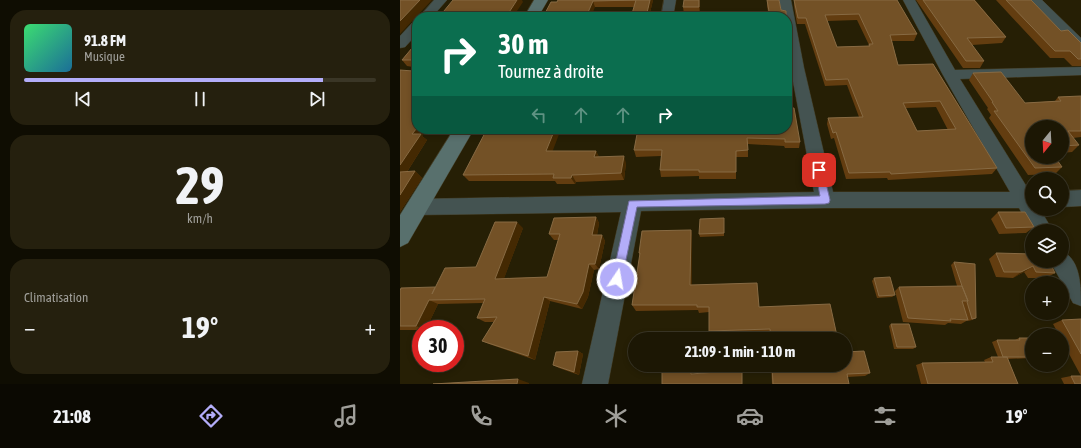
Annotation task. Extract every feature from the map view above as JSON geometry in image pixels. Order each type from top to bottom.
[{"type":"street","points":[[430,12],[441,0]]},
{"type":"street","points":[[534,12],[542,0]]},
{"type":"street","points":[[668,12],[670,0]]},
{"type":"street","points":[[785,0],[786,12]]},
{"type":"street","points":[[908,0],[950,75],[1025,195]]},
{"type":"street","points":[[1035,0],[1081,46]]},
{"type":"street","points":[[400,44],[412,31]]},
{"type":"street","points":[[792,68],[825,200]]},
{"type":"street","points":[[950,75],[1081,71]]},
{"type":"street","points":[[400,236],[461,134]]},
{"type":"street","points":[[1069,199],[1081,198]]},
{"type":"street","points":[[417,207],[825,200],[1025,200]]},
{"type":"street","points":[[595,384],[633,204]]},
{"type":"street","points":[[1065,268],[1081,295]]},
{"type":"building","points":[[400,0],[420,0],[400,21]]},
{"type":"building","points":[[453,0],[517,0],[509,12],[443,12]]},
{"type":"building","points":[[558,0],[636,0],[593,1],[588,12],[546,12],[551,2],[557,2]]},
{"type":"building","points":[[636,0],[650,0],[647,12],[632,12]]},
{"type":"building","points":[[684,0],[699,0],[699,7],[683,7]]},
{"type":"building","points":[[767,0],[779,0],[781,10],[786,11],[786,12],[769,12]]},
{"type":"building","points":[[794,0],[897,0],[917,34],[890,35],[898,65],[933,64],[997,168],[891,174],[890,172],[849,173],[836,132],[833,133],[828,118],[863,117],[848,79],[826,80],[806,18],[798,18]],"holes":[[[859,14],[873,44],[869,44],[870,46],[837,47],[825,15]],[[940,101],[956,129],[917,131],[903,103]]]},
{"type":"building","points":[[923,0],[974,0],[1006,37],[967,38],[984,61],[966,61]]},
{"type":"building","points":[[1006,0],[1031,0],[1061,31],[1068,30],[1081,43],[1081,59],[1078,59],[1070,51],[1055,51]]},
{"type":"building","points":[[412,48],[412,60],[402,60]]},
{"type":"building","points":[[400,70],[412,71],[412,134],[421,134],[400,165]]},
{"type":"building","points":[[1001,72],[1025,103],[1061,101],[1058,97],[1081,96],[1081,131],[1069,131],[1069,120],[1025,120],[1025,154],[994,111],[998,111],[973,73]]},
{"type":"building","points":[[792,108],[794,108],[800,142],[785,142],[785,139],[747,138],[748,150],[736,151],[736,172],[660,170],[662,150],[634,150],[637,134],[792,134]]},
{"type":"building","points":[[1069,132],[1079,145],[1069,146]]},
{"type":"building","points":[[484,134],[553,134],[546,151],[596,151],[594,157],[624,156],[621,173],[572,175],[571,178],[553,178],[554,174],[463,175]]},
{"type":"building","points":[[1032,164],[1060,164],[1062,167],[1035,168]]},
{"type":"building","points":[[415,171],[400,195],[400,172]]},
{"type":"building","points":[[998,212],[1025,212],[1025,216],[1027,216],[1032,224],[1025,224],[1025,227],[1006,228]]},
{"type":"building","points":[[596,217],[592,235],[602,235],[595,264],[589,264],[583,292],[577,304],[544,297],[528,356],[482,341],[497,317],[477,318],[485,299],[429,300],[419,320],[412,320],[412,326],[400,326],[401,288],[435,287],[432,294],[445,268],[476,267],[495,222],[517,222],[495,279],[547,277],[560,234],[549,234],[554,218]]},
{"type":"building","points":[[724,218],[724,233],[699,234],[700,219]]},
{"type":"building","points":[[691,230],[690,285],[757,283],[759,307],[830,304],[836,332],[770,332],[770,329],[709,331],[709,307],[697,307],[697,305],[632,305],[642,231]]},
{"type":"building","points":[[996,253],[1025,254],[1025,268],[1029,268],[1021,272],[1004,272]]},
{"type":"building","points":[[954,262],[975,264],[976,318],[972,319],[968,301]]},
{"type":"building","points":[[1034,268],[1052,268],[1055,273],[1036,272]]},
{"type":"building","points":[[890,277],[895,295],[879,296],[874,278]]},
{"type":"building","points":[[962,286],[968,301],[962,301],[968,320],[950,319],[951,321],[908,318],[899,287]]},
{"type":"building","points":[[1081,319],[1081,354],[1069,333],[1069,328],[1066,328],[1062,320]]},
{"type":"building","points":[[891,324],[909,324],[916,347],[897,347]]},
{"type":"building","points":[[1019,338],[1025,338],[1025,357],[1003,357],[997,340],[1020,340]]},
{"type":"building","points":[[578,351],[574,372],[553,365],[556,352]]},
{"type":"building","points":[[864,351],[870,373],[847,374],[849,384],[773,384],[772,372],[852,372],[852,352]]},
{"type":"building","points":[[991,357],[1007,357],[1018,384],[928,384],[922,363],[993,362]]},
{"type":"building","points":[[662,372],[691,372],[691,374],[742,372],[742,384],[662,384]]},
{"type":"building","points":[[1071,376],[1081,376],[1081,384],[1075,384]]},
{"type":"building","points":[[518,379],[517,384],[433,384]]},
{"type":"route","points":[[617,279],[633,204],[825,200],[819,170]]}]
